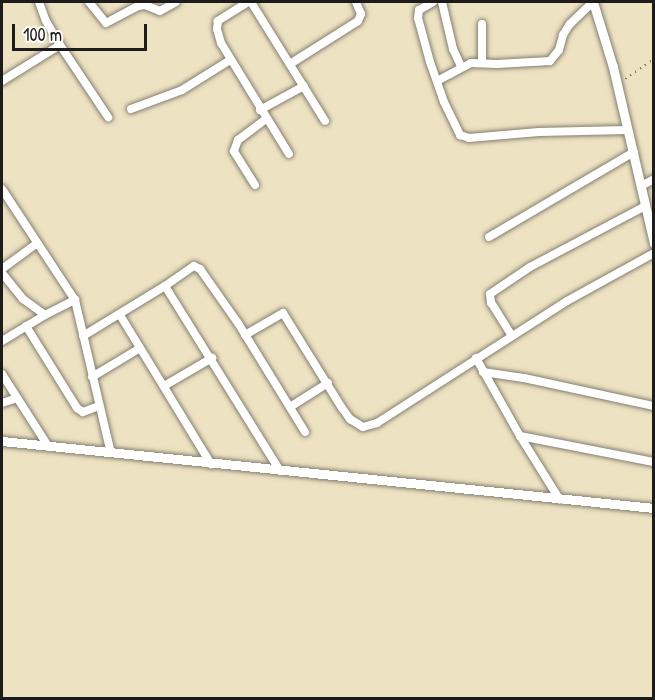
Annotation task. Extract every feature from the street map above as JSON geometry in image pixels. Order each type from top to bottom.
[{"type":"street","points":[[39,2],[46,21],[60,45],[108,117]]},
{"type":"street","points":[[89,2],[106,23],[138,6],[145,5],[160,10],[176,2]]},
{"type":"street","points":[[289,154],[221,43],[217,29],[219,21],[250,2],[325,121]]},
{"type":"street","points":[[290,64],[358,21],[361,14],[356,2]]},
{"type":"street","points":[[433,2],[419,10],[418,18],[436,81],[455,128],[464,137],[627,130]]},
{"type":"street","points":[[441,2],[453,49],[461,66]]},
{"type":"street","points":[[436,81],[461,66],[482,62],[496,64],[550,61],[559,50],[563,35],[570,24],[593,2],[617,84],[654,243]]},
{"type":"street","points":[[482,24],[482,62]]},
{"type":"street","points":[[2,81],[60,45]]},
{"type":"street","points":[[131,109],[182,90],[230,60]]},
{"type":"street","points":[[260,110],[304,86]]},
{"type":"street","points":[[255,185],[236,156],[235,145],[266,119]]},
{"type":"street","points":[[489,237],[634,152]]},
{"type":"street","points":[[641,186],[654,179]]},
{"type":"street","points":[[2,189],[36,244],[75,300],[111,453]]},
{"type":"street","points":[[512,336],[491,303],[490,294],[530,267],[645,206]]},
{"type":"street","points":[[2,269],[36,244]]},
{"type":"street","points":[[245,335],[283,313],[350,419],[363,427],[377,423],[476,358],[654,253]]},
{"type":"street","points":[[83,336],[120,315],[187,269],[197,266],[245,335],[304,432]]},
{"type":"street","points":[[2,273],[23,299],[45,315]]},
{"type":"street","points":[[165,286],[212,358],[280,471]]},
{"type":"street","points":[[2,341],[75,300]]},
{"type":"street","points":[[120,315],[212,464]]},
{"type":"street","points":[[26,326],[77,408],[83,412],[99,405]]},
{"type":"street","points":[[92,377],[140,348]]},
{"type":"street","points":[[164,386],[212,358]]},
{"type":"street","points":[[476,358],[520,436],[560,500]]},
{"type":"street","points":[[483,372],[524,378],[654,406]]},
{"type":"street","points":[[2,374],[48,446]]},
{"type":"street","points":[[290,407],[328,384]]},
{"type":"street","points":[[2,403],[17,398]]},
{"type":"street","points":[[520,436],[654,462]]},
{"type":"street","points":[[2,441],[654,508]]},
{"type":"path","points":[[617,84],[654,59]]}]
